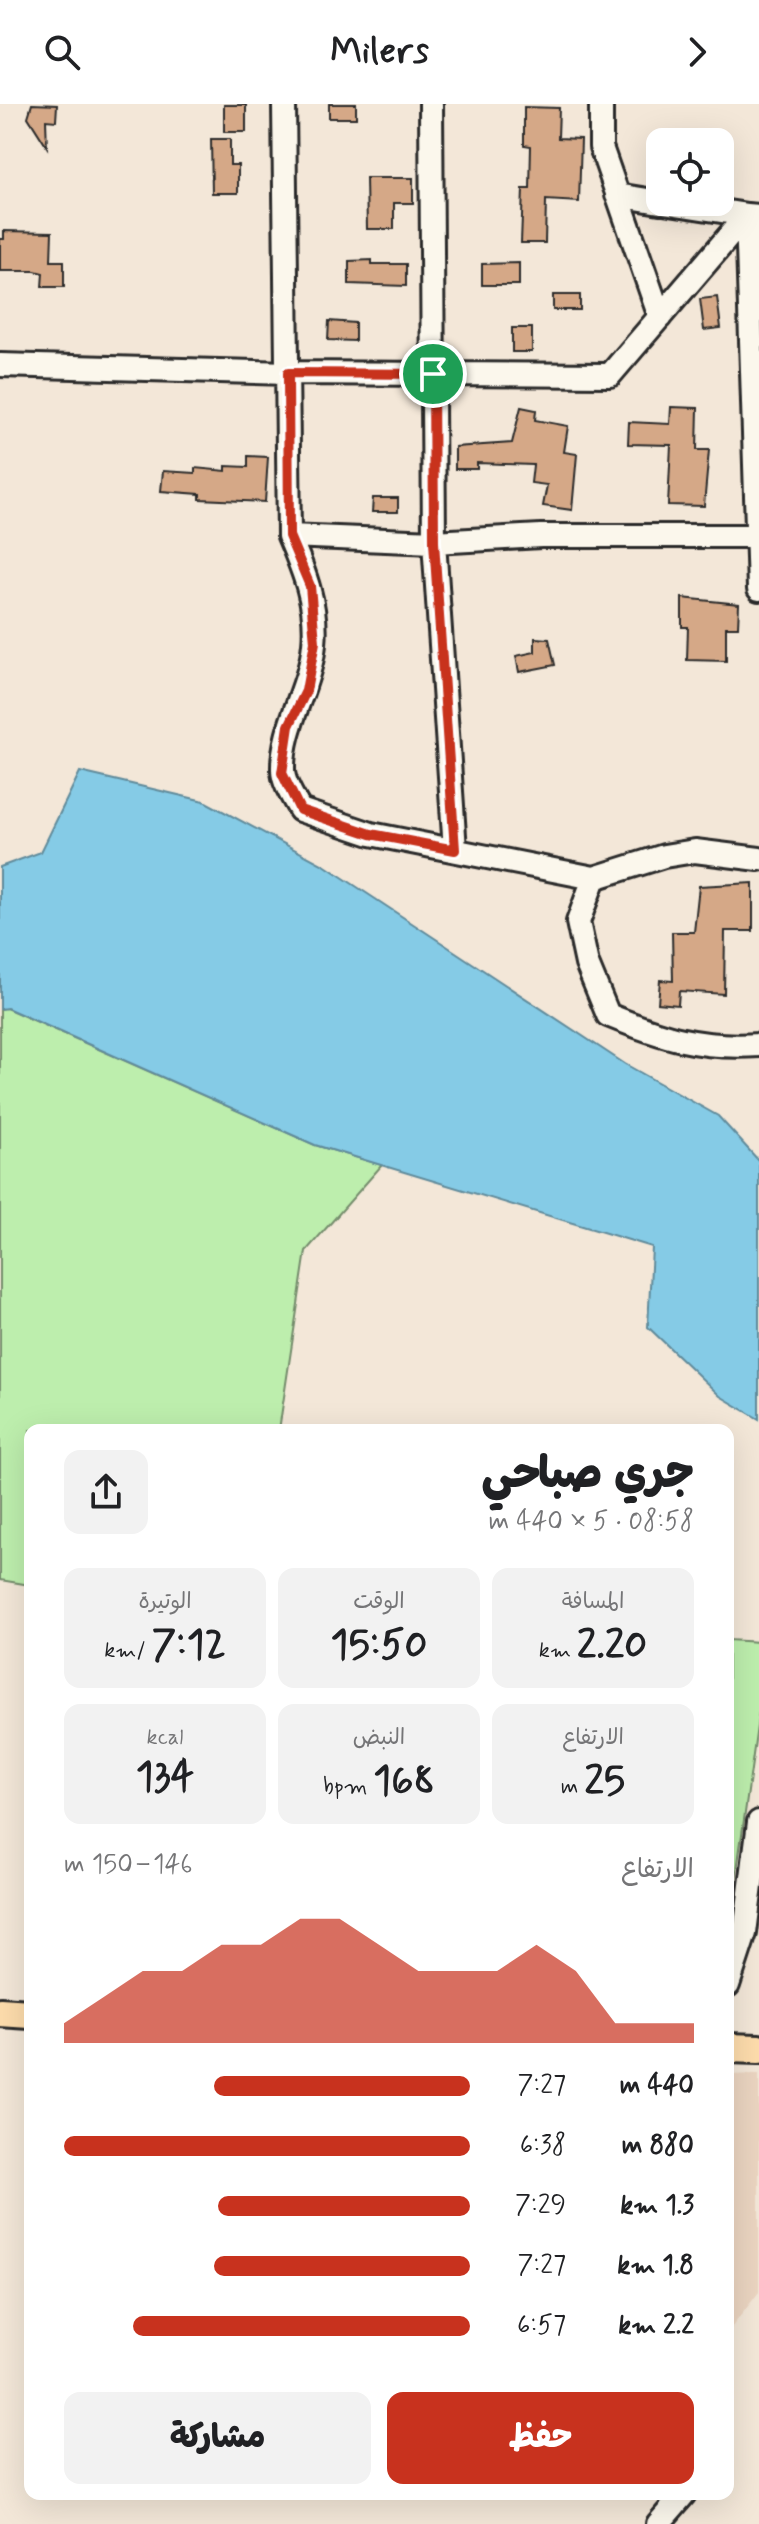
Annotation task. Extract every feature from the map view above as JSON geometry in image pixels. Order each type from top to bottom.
[{"type":"main road","points":[[0,2012],[24,2014]]},
{"type":"main road","points":[[734,2048],[759,2049]]},
{"type":"street","points":[[284,104],[289,536],[310,586],[315,642],[306,691],[289,726],[282,773],[300,810],[371,834],[594,878],[664,856],[695,851],[759,859]]},
{"type":"street","points":[[431,104],[434,542],[455,850]]},
{"type":"street","points":[[601,104],[601,147],[660,317]]},
{"type":"street","points":[[617,195],[646,200]]},
{"type":"street","points":[[0,365],[288,373],[610,375],[753,216]]},
{"type":"street","points":[[753,216],[759,589]]},
{"type":"street","points":[[289,536],[434,542],[541,536],[758,536]]},
{"type":"street","points":[[594,878],[578,922],[587,964],[608,1015],[667,1039],[723,1047],[759,1045]]},
{"type":"street","points":[[734,1967],[745,1933],[759,1822]]},
{"type":"street","points":[[658,2524],[679,2500]]},
{"type":"shaded area","points":[[759,2074],[759,2292],[734,2324],[734,2075]]},
{"type":"green space","points":[[6,1008],[315,1145],[382,1165],[306,1251],[280,1424],[24,1424],[24,1584],[0,1580],[0,1009]]},
{"type":"green space","points":[[734,1640],[759,1642],[759,1712],[734,1892]]},
{"type":"water","points":[[80,772],[204,801],[324,865],[625,1064],[718,1116],[759,1161],[759,1419],[720,1396],[648,1327],[652,1247],[315,1145],[7,1008],[0,1009],[0,867],[41,852]]},
{"type":"building","points":[[32,104],[57,105],[56,121],[46,120],[47,147],[28,117]]},
{"type":"building","points":[[329,104],[356,104],[356,118],[329,118]]},
{"type":"building","points":[[224,105],[246,105],[246,132],[224,132]]},
{"type":"building","points":[[524,107],[559,108],[558,138],[581,139],[579,202],[546,200],[545,243],[521,243],[523,189],[530,189],[531,146],[524,145]]},
{"type":"building","points":[[211,139],[230,139],[230,165],[238,165],[238,193],[212,193]]},
{"type":"building","points":[[366,178],[413,178],[413,203],[394,203],[394,229],[367,229]]},
{"type":"building","points":[[4,231],[52,232],[51,261],[64,261],[64,287],[42,287],[43,273],[35,271],[0,271],[0,239],[4,239]]},
{"type":"building","points":[[372,260],[372,264],[406,264],[406,286],[349,284],[349,261]]},
{"type":"building","points":[[519,263],[519,285],[482,285],[482,264]]},
{"type":"building","points":[[553,295],[580,295],[580,310],[553,310]]},
{"type":"building","points":[[717,297],[721,328],[704,330],[700,299]]},
{"type":"building","points":[[329,321],[355,323],[355,341],[328,340]]},
{"type":"building","points":[[512,328],[532,328],[532,352],[512,352]]},
{"type":"building","points":[[521,407],[536,410],[535,420],[568,426],[564,452],[577,454],[572,510],[543,506],[547,485],[531,483],[533,465],[477,463],[477,469],[455,469],[455,447],[512,443]]},
{"type":"building","points":[[671,407],[698,408],[697,450],[709,450],[704,506],[668,505],[671,445],[628,444],[629,422],[670,424]]},
{"type":"building","points":[[248,456],[268,457],[265,502],[200,499],[200,494],[161,491],[163,471],[195,473],[195,468],[226,471],[226,466],[248,467]]},
{"type":"building","points":[[373,498],[398,498],[398,512],[372,512]]},
{"type":"building","points":[[682,598],[739,604],[738,627],[726,627],[726,661],[687,660],[688,627],[682,627]]},
{"type":"building","points":[[535,638],[549,639],[555,665],[519,672],[516,656],[535,652]]},
{"type":"building","points":[[753,883],[753,931],[725,931],[724,994],[679,991],[678,1005],[658,1003],[660,980],[673,981],[672,932],[694,932],[699,886]]},
{"type":"route","points":[[288,373],[433,374],[434,542],[455,850],[371,834],[300,810],[282,773],[289,726],[306,691],[315,642],[310,586],[289,536],[288,373]]}]
